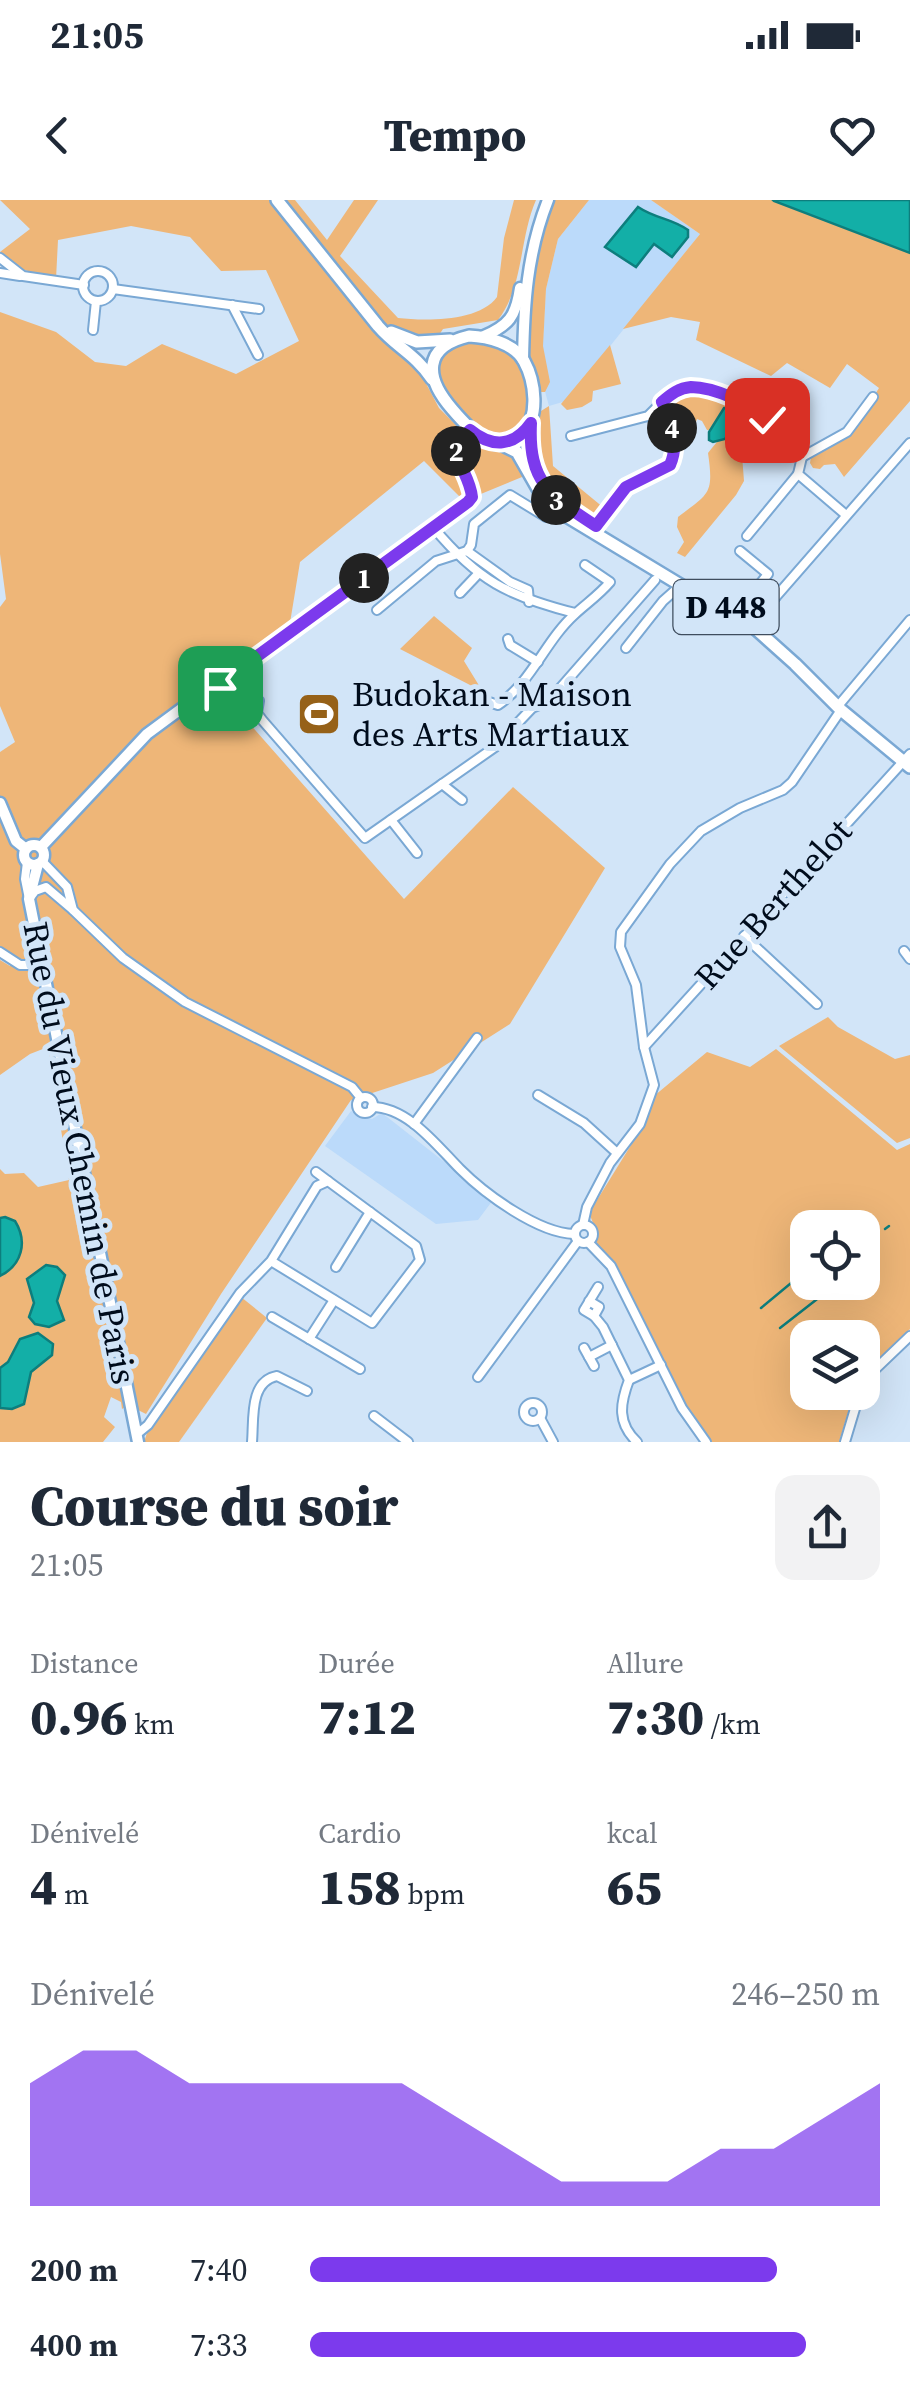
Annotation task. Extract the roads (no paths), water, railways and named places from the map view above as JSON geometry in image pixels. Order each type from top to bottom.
[{"type":"main road","points":[[277,200],[364,309],[390,340],[412,353],[436,390],[470,430],[489,442],[501,444],[518,438],[531,423],[534,400],[524,360],[507,346],[482,336],[418,342],[402,338],[364,309]]},
{"type":"main road","points":[[432,379],[436,356],[454,340]]},
{"type":"main road","name":"D 448","points":[[531,423],[532,458],[547,492],[648,564]]},
{"type":"main road","name":"D 448","points":[[501,444],[517,452],[540,494],[558,510],[681,585],[737,612],[839,708],[908,761]]},
{"type":"street","points":[[482,336],[505,328],[515,314],[526,246],[545,200]]},
{"type":"street","points":[[524,360],[531,248],[545,200]]},
{"type":"street","points":[[0,258],[23,276]]},
{"type":"street","points":[[100,272],[110,278],[113,289],[107,298],[96,301],[86,294],[84,285],[89,275],[100,272]]},
{"type":"street","points":[[0,273],[84,285]]},
{"type":"street","points":[[113,289],[259,309]]},
{"type":"street","points":[[93,330],[96,301]]},
{"type":"street","points":[[232,305],[258,355]]},
{"type":"street","points":[[572,436],[648,416],[672,393],[688,387],[704,389],[756,409],[779,434]]},
{"type":"street","points":[[747,536],[798,474],[802,458],[847,432],[872,397]]},
{"type":"street","points":[[596,526],[626,487],[670,465],[676,453],[670,417],[662,402]]},
{"type":"street","points":[[41,847],[147,734],[212,686],[228,681],[472,497],[456,451],[459,440],[470,430]]},
{"type":"street","points":[[752,624],[910,443]]},
{"type":"street","points":[[786,444],[802,458]]},
{"type":"street","points":[[798,474],[846,516]]},
{"type":"street","points":[[377,610],[436,561],[467,550],[474,524],[510,496],[546,517]]},
{"type":"street","points":[[433,527],[478,574],[505,592],[575,613]]},
{"type":"street","points":[[467,550],[510,582],[528,590],[529,602]]},
{"type":"street","points":[[740,552],[768,574],[760,584],[775,598]]},
{"type":"street","points":[[483,700],[498,705],[508,699],[575,613],[591,603],[610,582],[585,565]]},
{"type":"street","points":[[460,594],[478,574]]},
{"type":"street","points":[[212,686],[209,677],[215,668],[223,668],[228,681],[260,702],[257,713],[263,721],[365,838],[495,747],[532,708],[549,702],[655,580]]},
{"type":"street","points":[[626,648],[681,585]]},
{"type":"street","points":[[580,1239],[588,1207],[617,1152],[640,1124],[654,1085],[644,1047],[638,993],[620,947],[622,932],[670,864],[701,831],[792,782],[839,708],[910,620]]},
{"type":"street","points":[[508,639],[510,645],[538,662]]},
{"type":"street","name":"Rue Berthelot","points":[[644,1047],[908,761]]},
{"type":"street","points":[[442,784],[462,800]]},
{"type":"street","points":[[0,803],[16,841],[26,849]]},
{"type":"street","points":[[392,820],[417,853]]},
{"type":"street","points":[[41,847],[32,845],[24,856],[67,888],[72,910]]},
{"type":"street","points":[[36,863],[44,854],[41,847]]},
{"type":"street","name":"Rue du Vieux Chemin de Paris","points":[[36,863],[29,899],[138,1438]]},
{"type":"street","points":[[29,899],[35,890],[46,887],[122,958],[185,1002],[352,1088],[360,1098],[370,1099],[372,1107],[387,1108],[414,1124],[479,1186],[522,1216],[580,1239],[611,1266],[682,1408],[706,1442]]},
{"type":"street","points":[[744,936],[818,1004]]},
{"type":"street","points":[[0,952],[20,965],[41,965]]},
{"type":"street","points":[[414,1124],[477,1038]]},
{"type":"street","points":[[538,1095],[584,1123],[617,1152]]},
{"type":"street","points":[[270,1262],[372,1323],[420,1260],[416,1246],[316,1172]]},
{"type":"street","points":[[138,1438],[240,1292],[270,1262],[317,1186],[328,1182]]},
{"type":"street","points":[[336,1267],[370,1212]]},
{"type":"street","points":[[478,1377],[580,1239],[593,1232],[590,1226],[582,1225]]},
{"type":"street","points":[[576,1322],[598,1287]]},
{"type":"street","points":[[309,1339],[334,1300]]},
{"type":"street","points":[[586,1306],[629,1380],[621,1408],[622,1420],[636,1442]]},
{"type":"street","points":[[272,1317],[360,1370]]},
{"type":"street","points":[[880,1364],[910,1336]]},
{"type":"street","points":[[594,1366],[587,1352],[612,1345]]},
{"type":"street","points":[[629,1380],[661,1365]]},
{"type":"street","points":[[252,1442],[257,1392],[262,1383],[277,1376],[307,1391]]},
{"type":"street","points":[[845,1442],[855,1410]]},
{"type":"street","points":[[374,1416],[408,1442]]},
{"type":"street","points":[[540,1418],[553,1442]]},
{"type":"street","points":[[134,1420],[148,1425]]},
{"type":"street","points":[[389,1442],[396,1433]]},
{"type":"waterway","points":[[885,1229],[889,1226]]},
{"type":"waterway","points":[[761,1308],[790,1284]]},
{"type":"waterway","points":[[780,1328],[816,1300]]},
{"type":"place","name":"Budokan - Maison des Arts Martiaux","points":[[319,714]]}]
